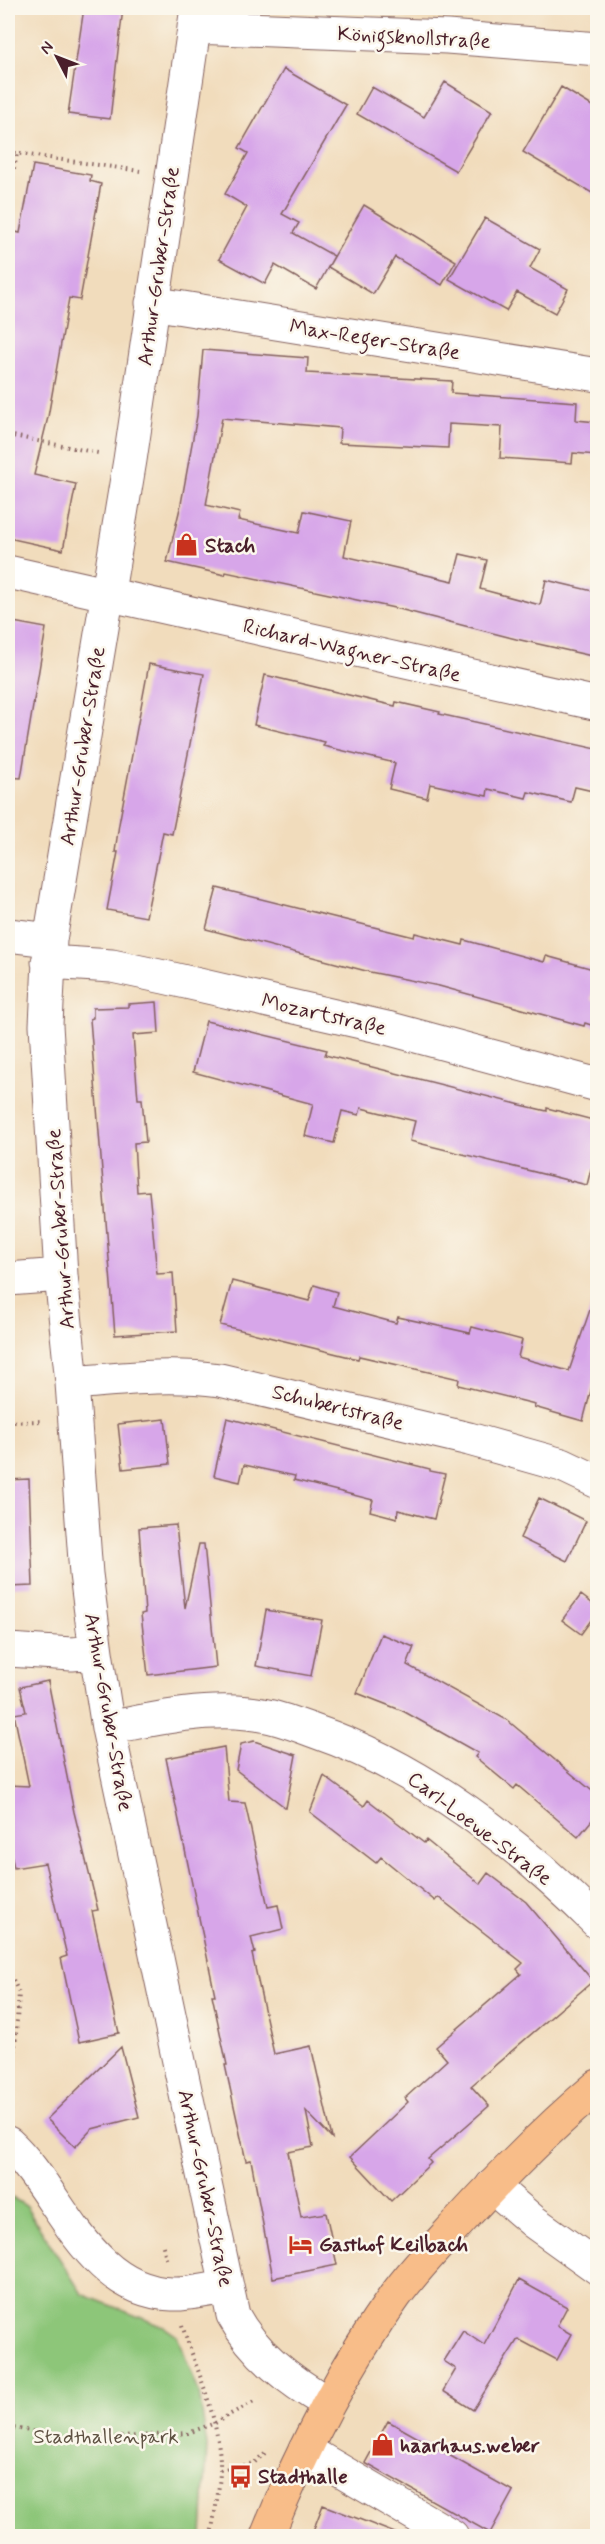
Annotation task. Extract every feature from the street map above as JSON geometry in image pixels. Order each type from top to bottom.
[{"type":"main road","points":[[267,2536],[304,2450],[328,2403],[396,2294],[420,2264],[492,2186],[597,2086]]},
{"type":"street","name":"Königsknollstraße","points":[[196,17],[597,49]]},
{"type":"street","name":"Arthur-Gruber-Straße","points":[[196,17],[130,460],[49,951],[46,1025],[61,1275],[72,1383],[86,1574],[108,1728],[233,2315],[244,2334],[295,2384],[328,2403]]},
{"type":"street","name":"Max-Reger-Straße","points":[[152,303],[597,375]]},
{"type":"street","name":"Richard-Wagner-Straße","points":[[8,572],[597,704]]},
{"type":"street","name":"Mozartstraße","points":[[8,935],[49,951],[387,1028],[597,1084]]},
{"type":"street","points":[[8,1279],[61,1275]]},
{"type":"street","name":"Schubertstraße","points":[[72,1383],[160,1375],[220,1380],[469,1439],[562,1465],[594,1470]]},
{"type":"street","points":[[8,1650],[72,1654],[96,1652]]},
{"type":"street","name":"Carl-Loewe-Straße","points":[[108,1728],[177,1715],[225,1712],[249,1713],[279,1719],[327,1735],[383,1759],[422,1780],[528,1860],[597,1923]]},
{"type":"street","points":[[8,2143],[30,2169],[76,2235],[99,2259],[128,2281],[149,2290],[172,2294],[227,2288]]},
{"type":"street","points":[[492,2186],[527,2217],[597,2268]]},
{"type":"street","points":[[304,2450],[452,2536]]},
{"type":"path","points":[[8,152],[171,175]]},
{"type":"path","points":[[8,198],[17,154]]},
{"type":"path","points":[[8,435],[130,460]]},
{"type":"path","points":[[8,1969],[19,1993],[14,2060],[8,2093]]},
{"type":"path","points":[[164,2246],[172,2294],[215,2423],[220,2470],[211,2536]]},
{"type":"path","points":[[8,2427],[64,2437],[104,2438],[188,2433],[215,2423],[254,2401]]},
{"type":"green space","name":"Stadthallenpark","points":[[8,2195],[26,2206],[82,2294],[164,2327],[177,2336],[199,2392],[207,2446],[202,2536],[8,2536]]},
{"type":"building","points":[[84,8],[123,8],[110,119],[68,114]]},
{"type":"building","points":[[284,69],[346,105],[282,214],[299,223],[293,233],[334,256],[316,289],[275,265],[265,284],[219,259],[247,207],[225,194],[248,153],[239,148]]},
{"type":"building","points":[[445,82],[492,111],[456,171],[357,114],[372,87],[424,117]]},
{"type":"building","points":[[561,87],[597,109],[597,196],[523,152]]},
{"type":"building","points":[[33,165],[91,175],[90,181],[101,184],[80,300],[69,298],[48,417],[34,475],[76,484],[63,550],[8,538],[8,251],[11,231],[20,233]]},
{"type":"building","points":[[364,205],[456,261],[442,285],[395,257],[373,294],[328,267]]},
{"type":"building","points":[[485,218],[540,249],[530,268],[568,289],[555,313],[517,292],[506,311],[449,279]]},
{"type":"building","points":[[203,350],[308,358],[307,373],[452,381],[451,393],[577,402],[576,420],[597,422],[597,455],[573,453],[572,463],[500,458],[502,427],[449,424],[448,448],[339,443],[340,428],[222,418],[206,505],[240,513],[238,520],[299,533],[304,511],[351,521],[344,556],[453,581],[460,554],[487,560],[480,589],[540,605],[546,580],[597,592],[597,632],[592,656],[399,609],[226,572],[225,575],[167,562],[181,504],[197,416]]},
{"type":"building","points":[[8,621],[46,628],[21,778],[8,777]]},
{"type":"building","points":[[149,664],[204,674],[172,834],[163,832],[146,917],[107,910],[118,852],[115,852],[119,824]]},
{"type":"building","points":[[265,675],[395,706],[396,702],[440,712],[439,714],[597,749],[597,792],[575,787],[571,802],[528,792],[526,798],[488,789],[487,796],[430,784],[427,798],[389,789],[395,763],[323,746],[325,742],[254,725]]},
{"type":"building","points":[[217,888],[414,937],[415,933],[463,945],[464,940],[544,962],[546,956],[597,970],[591,1000],[597,1002],[597,1027],[585,1023],[584,1026],[439,986],[370,972],[206,929]]},
{"type":"building","points":[[157,1002],[159,1033],[133,1035],[138,1099],[142,1099],[146,1142],[134,1143],[137,1192],[149,1191],[157,1274],[173,1273],[177,1331],[115,1335],[90,1019],[93,1018],[93,1008],[128,1007],[128,1004]]},
{"type":"building","points":[[206,1021],[327,1050],[325,1055],[521,1105],[547,1111],[547,1108],[597,1121],[597,1171],[591,1169],[587,1185],[410,1141],[415,1121],[361,1108],[359,1115],[342,1111],[334,1143],[305,1136],[313,1104],[193,1072]]},
{"type":"building","points":[[232,1281],[309,1301],[314,1285],[337,1292],[333,1306],[396,1323],[398,1317],[470,1333],[472,1327],[522,1340],[518,1357],[569,1371],[593,1301],[597,1301],[597,1368],[583,1421],[534,1407],[535,1404],[458,1385],[459,1379],[359,1356],[358,1359],[220,1325]]},
{"type":"building","points":[[227,1418],[445,1474],[434,1519],[398,1510],[397,1518],[370,1511],[373,1500],[294,1480],[295,1476],[244,1465],[240,1482],[214,1476]]},
{"type":"building","points":[[165,1419],[170,1464],[123,1469],[118,1424]]},
{"type":"building","points":[[29,1479],[33,1586],[8,1587],[8,1480]]},
{"type":"building","points":[[539,1498],[586,1521],[567,1561],[520,1538]]},
{"type":"building","points":[[176,1525],[185,1608],[199,1544],[204,1544],[216,1667],[148,1675],[141,1614],[145,1613],[139,1528]]},
{"type":"building","points":[[581,1595],[597,1607],[597,1612],[581,1634],[562,1620]]},
{"type":"building","points":[[266,1610],[322,1620],[311,1676],[256,1666]]},
{"type":"building","points":[[381,1634],[414,1647],[407,1665],[507,1720],[597,1795],[597,1814],[578,1837],[517,1785],[514,1789],[475,1757],[478,1753],[403,1711],[357,1693]]},
{"type":"building","points":[[48,1681],[74,1812],[98,1910],[92,1911],[119,2033],[79,2042],[61,1958],[67,1956],[45,1863],[14,1868],[8,1840],[8,1785],[29,1786],[14,1714],[26,1712],[20,1687]]},
{"type":"building","points":[[254,1741],[296,1755],[286,1808],[236,1770],[241,1744]]},
{"type":"building","points":[[224,1747],[229,1802],[245,1803],[268,1907],[278,1905],[283,1929],[251,1937],[255,1953],[252,1954],[274,2054],[311,2046],[332,2138],[306,2111],[313,2147],[288,2152],[301,2217],[326,2213],[337,2265],[273,2278],[251,2160],[246,2161],[225,2065],[227,2065],[212,1995],[215,1995],[166,1758]]},
{"type":"building","points":[[324,1776],[364,1806],[368,1800],[424,1843],[426,1840],[480,1884],[488,1873],[526,1902],[593,1981],[471,2086],[489,2106],[428,2159],[431,2163],[391,2201],[350,2157],[408,2102],[405,2098],[447,2060],[436,2047],[521,1974],[517,1969],[523,1963],[438,1897],[435,1901],[381,1857],[376,1863],[310,1812]]},
{"type":"building","points":[[121,2047],[139,2117],[92,2129],[75,2147],[47,2119]]},
{"type":"building","points":[[519,2280],[567,2307],[557,2326],[571,2334],[557,2360],[518,2339],[473,2410],[443,2391],[456,2369],[444,2361],[463,2331],[484,2345]]},
{"type":"building","points":[[388,2421],[513,2491],[490,2533],[365,2463]]},
{"type":"building","points":[[323,2505],[400,2535],[311,2536]]},
{"type":"place","name":"Stach","points":[[187,545]]},
{"type":"place","name":"Gasthof Keilbach","points":[[301,2244]]},
{"type":"place","name":"haarhaus.weber","points":[[382,2445]]},
{"type":"place","name":"Stadthalle","points":[[240,2476]]}]
